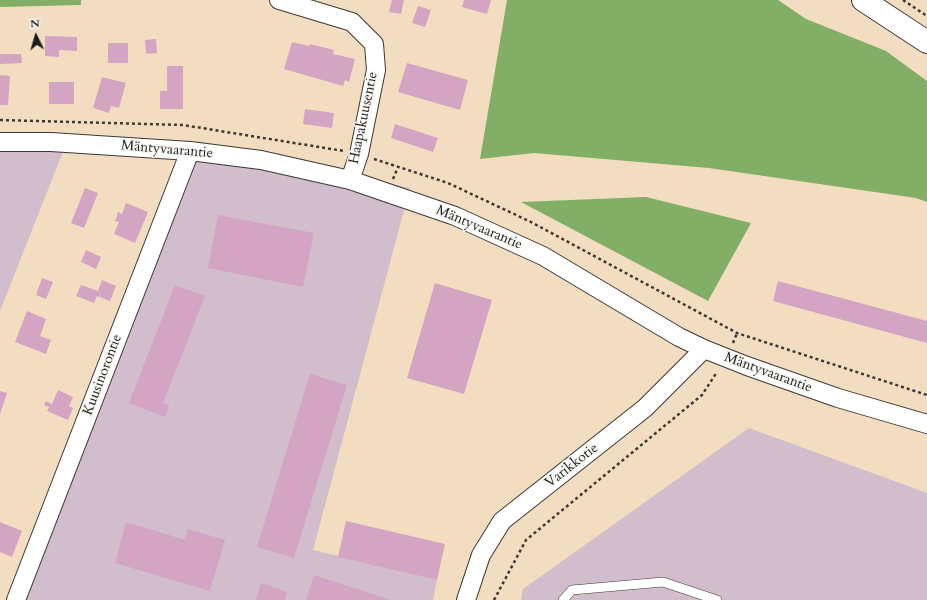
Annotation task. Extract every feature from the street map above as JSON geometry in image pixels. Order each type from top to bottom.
[{"type":"street","name":"Haapakuusentie","points":[[279,0],[352,22],[374,44],[376,70],[359,154],[350,180]]},
{"type":"street","points":[[863,0],[927,42]]},
{"type":"street","name":"Mäntyvaarantie","points":[[0,142],[51,142],[190,151],[262,160],[350,180],[455,216],[543,256],[679,337],[704,349],[838,398],[927,424]]},
{"type":"street","name":"Kuusinorontie","points":[[16,600],[190,151]]},
{"type":"street","name":"Varikkotie","points":[[466,600],[481,555],[502,521],[645,408],[704,349]]},
{"type":"lane","points":[[563,600],[572,590],[663,582],[717,600]]},
{"type":"path","points":[[903,0],[927,16]]},
{"type":"path","points":[[494,600],[526,540],[702,395],[726,358],[737,333]]},
{"type":"shaded area","points":[[0,133],[70,134],[0,311]]},
{"type":"shaded area","points":[[198,141],[410,188],[313,550],[437,580],[433,600],[16,600]]},
{"type":"shaded area","points":[[749,428],[927,493],[927,600],[521,600],[523,589]]},
{"type":"green space","points":[[0,0],[81,0],[81,5],[0,7]]},
{"type":"green space","points":[[507,0],[778,0],[806,19],[886,51],[927,81],[927,202],[916,198],[709,168],[534,153],[480,159]]},
{"type":"green space","points":[[646,197],[751,223],[708,301],[521,202]]},
{"type":"building","points":[[392,0],[404,0],[401,14],[389,12]]},
{"type":"building","points":[[464,0],[491,0],[487,14],[462,7]]},
{"type":"building","points":[[418,6],[431,10],[425,27],[412,23]]},
{"type":"building","points":[[45,36],[77,37],[77,51],[59,50],[59,57],[45,56]]},
{"type":"building","points":[[156,39],[157,53],[146,54],[145,40]]},
{"type":"building","points":[[292,42],[309,46],[310,44],[334,50],[333,54],[355,59],[349,82],[345,80],[343,86],[284,69]]},
{"type":"building","points":[[108,43],[128,43],[128,63],[108,63]]},
{"type":"building","points":[[0,54],[21,54],[22,63],[0,64]]},
{"type":"building","points":[[407,63],[468,80],[460,110],[398,92]]},
{"type":"building","points":[[167,66],[183,66],[183,109],[160,109],[160,91],[167,91]]},
{"type":"building","points":[[0,75],[10,76],[8,105],[0,105]]},
{"type":"building","points":[[102,77],[126,83],[119,108],[111,106],[109,113],[93,108]]},
{"type":"building","points":[[49,82],[74,82],[74,104],[49,104]]},
{"type":"building","points":[[305,109],[334,113],[332,128],[303,124]]},
{"type":"building","points":[[395,124],[438,138],[433,152],[391,138]]},
{"type":"building","points":[[85,188],[98,193],[84,228],[71,223]]},
{"type":"building","points":[[126,203],[148,212],[135,243],[114,234],[119,222],[115,221],[118,212],[122,214]]},
{"type":"building","points":[[218,215],[314,233],[303,287],[208,268]]},
{"type":"building","points":[[86,250],[101,257],[96,269],[81,262]]},
{"type":"building","points":[[42,278],[53,282],[46,299],[36,295]]},
{"type":"building","points":[[102,280],[116,286],[110,301],[97,296],[94,303],[76,296],[81,285],[98,291]]},
{"type":"building","points":[[778,281],[927,321],[927,343],[773,301]]},
{"type":"building","points":[[435,283],[492,300],[464,394],[407,378]]},
{"type":"building","points":[[175,285],[205,296],[163,403],[169,405],[165,417],[129,403]]},
{"type":"building","points":[[27,311],[46,319],[40,336],[51,340],[46,354],[15,342]]},
{"type":"building","points":[[310,374],[347,385],[294,558],[257,547]]},
{"type":"building","points":[[58,390],[73,397],[69,406],[73,408],[68,420],[47,411],[49,407],[44,405],[46,401],[52,404]]},
{"type":"building","points":[[0,391],[7,393],[0,414]]},
{"type":"building","points":[[346,521],[445,544],[437,580],[338,557]]},
{"type":"building","points":[[0,522],[22,531],[12,557],[0,552]]},
{"type":"building","points":[[126,522],[185,540],[188,529],[225,540],[210,591],[115,563]]},
{"type":"building","points":[[314,575],[391,600],[306,600]]},
{"type":"building","points":[[261,583],[287,592],[285,600],[256,600]]}]
